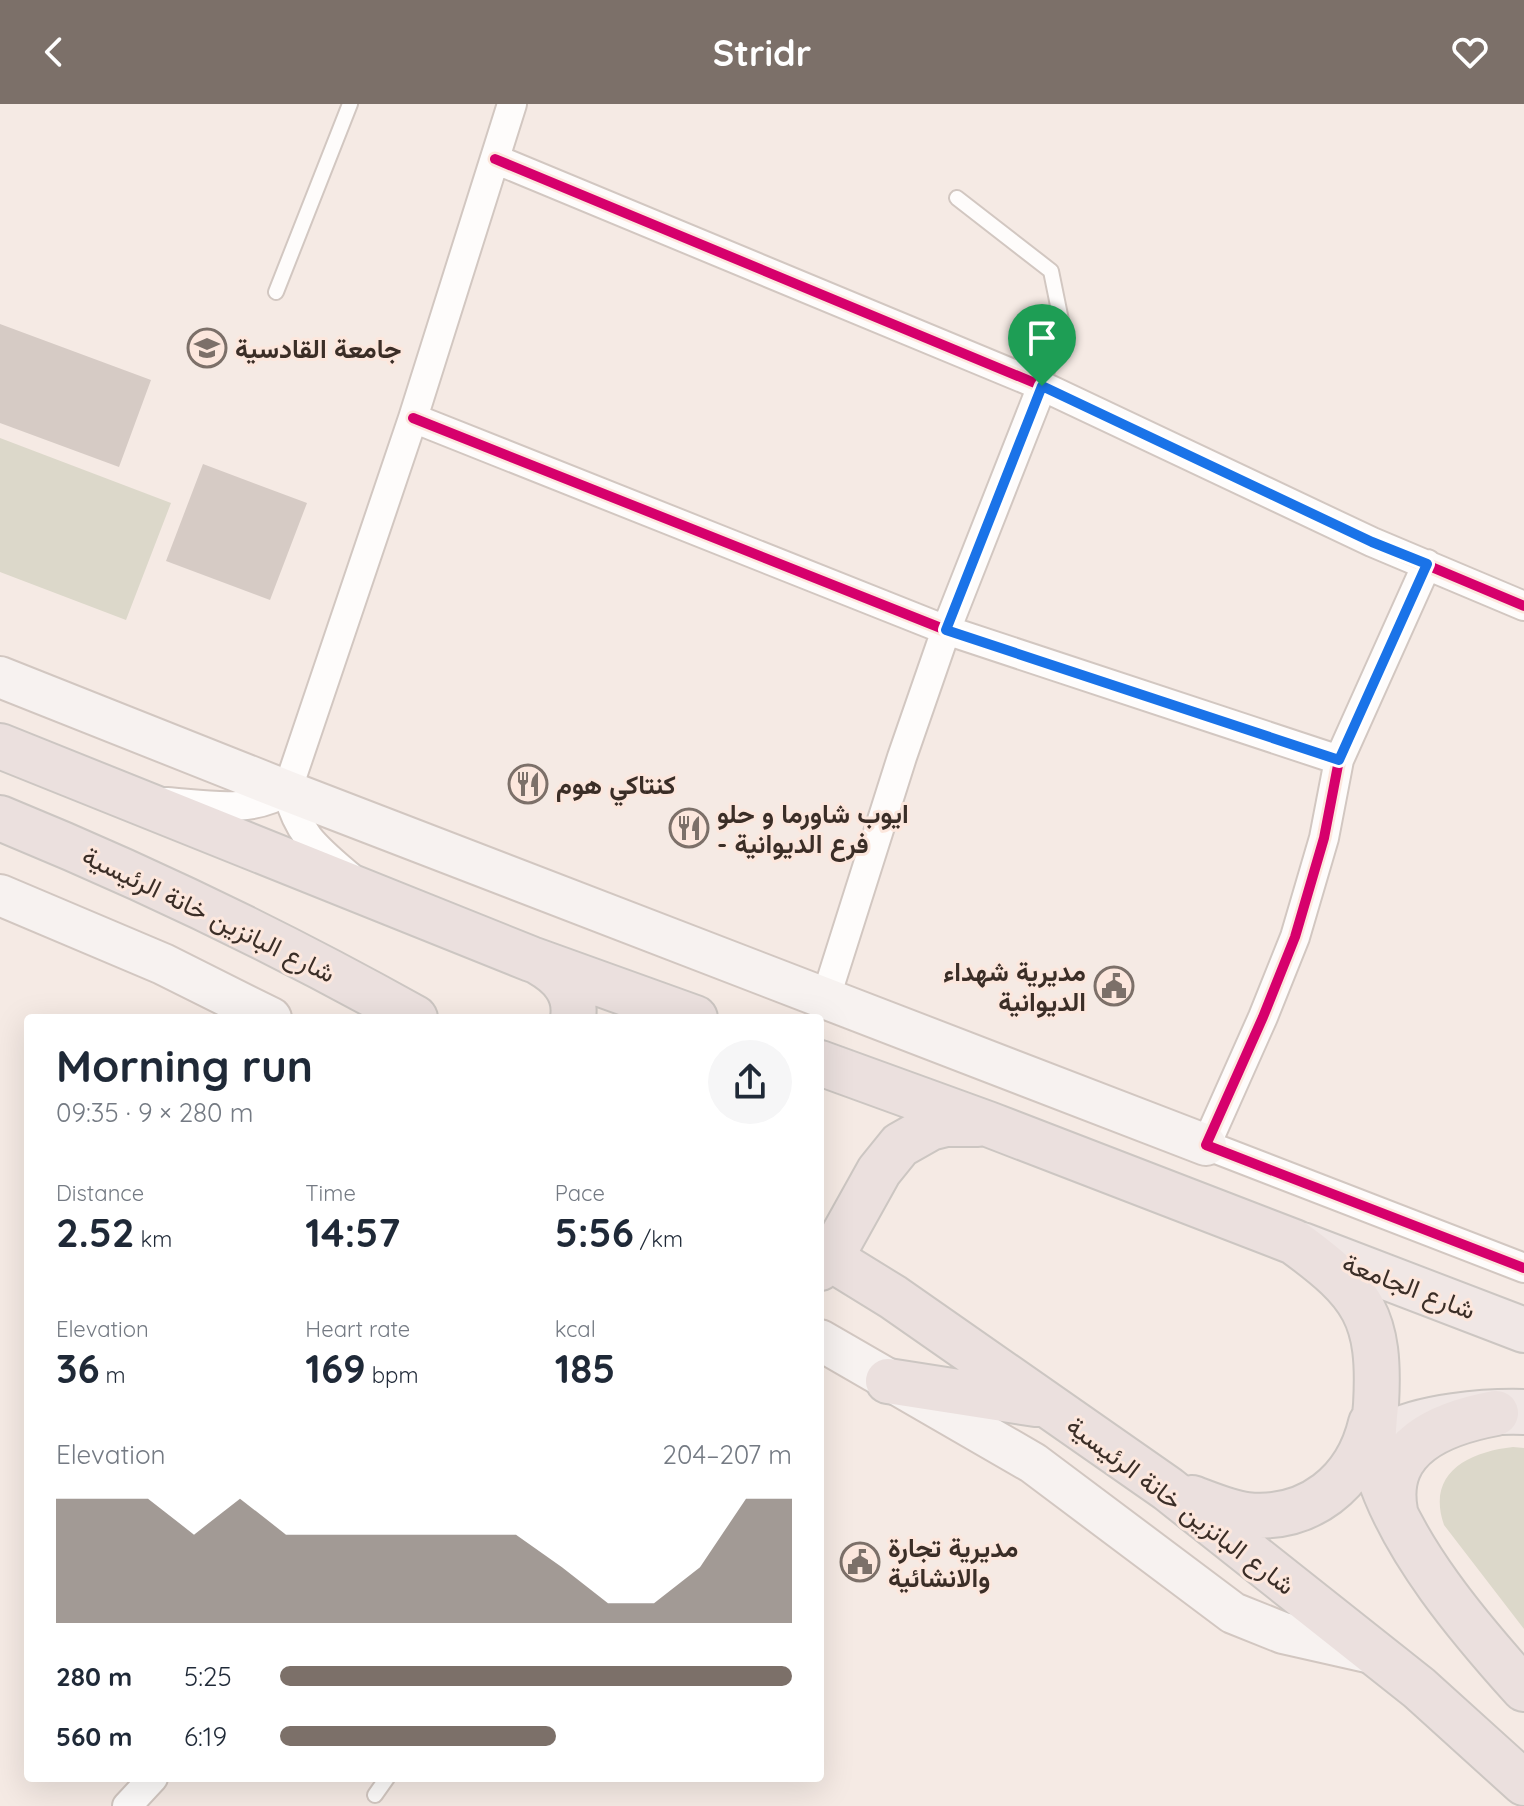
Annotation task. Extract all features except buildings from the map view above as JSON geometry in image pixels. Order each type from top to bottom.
[{"type":"highway","points":[[0,746],[531,959],[684,1014]]},
{"type":"highway","name":"شارع البانزين خانة الرئيسية","points":[[0,818],[108,862],[408,1014]]},
{"type":"highway","points":[[531,959],[552,970],[564,982],[571,995],[573,1014]]},
{"type":"highway","points":[[824,1064],[1294,1242],[1343,1282],[1369,1318],[1377,1364],[1367,1441],[1337,1487],[1314,1502],[1268,1516],[1243,1515],[1168,1489]]},
{"type":"highway","points":[[824,1258],[868,1196],[888,1157],[914,1135],[946,1124],[988,1124]]},
{"type":"highway","points":[[868,1196],[866,1231],[869,1249],[893,1297]]},
{"type":"highway","name":"شارع البانزين خانة الرئيسية","points":[[824,1260],[893,1297],[1168,1489],[1419,1688],[1524,1783]]},
{"type":"highway","points":[[888,1381],[1045,1405]]},
{"type":"highway","points":[[1395,1511],[1393,1482],[1397,1469],[1406,1455],[1420,1443],[1454,1424],[1510,1413]]},
{"type":"highway","points":[[1367,1441],[1395,1511],[1427,1569],[1491,1653],[1524,1689]]},
{"type":"main road","points":[[0,677],[825,1000],[1206,1145]]},
{"type":"main road","points":[[0,895],[163,964],[263,1014]]},
{"type":"main road","name":"شارع الجامعة","points":[[1294,1242],[1524,1330]]},
{"type":"main road","points":[[824,1342],[1033,1463],[1233,1613],[1283,1633],[1376,1654]]},
{"type":"main road","points":[[1367,1441],[1412,1425],[1510,1413]]},
{"type":"street","points":[[369,893],[301,831],[287,791],[413,418],[512,104]]},
{"type":"street","points":[[495,159],[1042,386],[1372,542],[1524,606]]},
{"type":"street","points":[[825,1000],[946,630],[1042,386]]},
{"type":"street","points":[[413,418],[946,630],[1339,760]]},
{"type":"street","points":[[1427,564],[1339,760],[1324,838],[1295,937],[1206,1145],[1524,1268]]},
{"type":"street","points":[[138,800],[248,806],[287,791]]},
{"type":"street","points":[[127,1806],[149,1782]]},
{"type":"lane","points":[[276,292],[350,104]]},
{"type":"lane","points":[[957,198],[1051,271],[1062,325],[1042,386]]},
{"type":"lane","points":[[375,1795],[384,1782]]},
{"type":"shaded area","points":[[0,438],[171,503],[126,620],[0,572]]},
{"type":"shaded area","points":[[1513,1447],[1524,1448],[1524,1629],[1444,1525],[1440,1507],[1446,1479],[1455,1468],[1481,1454]]},
{"type":"cycle path","points":[[495,159],[1042,386],[1372,542],[1524,606]]},
{"type":"cycle path","points":[[413,418],[946,630],[1339,760]]},
{"type":"cycle path","points":[[1427,564],[1339,760],[1324,838],[1295,937],[1206,1145],[1524,1268]]},
{"type":"place","name":"جامعة القادسية","points":[[207,348]]},
{"type":"place","name":"كنتاكي هوم","points":[[528,784]]},
{"type":"place","name":"ايوب شاورما و حلو - فرع الديوانية","points":[[689,828]]},
{"type":"place","name":"مديرية شهداء الديوانية","points":[[1114,986]]},
{"type":"place","name":"مديرية تجارة والانشائية","points":[[860,1562]]},
{"type":"route","points":[[1042,386],[1372,542],[1427,564],[1339,760],[946,630],[1042,386]]}]
